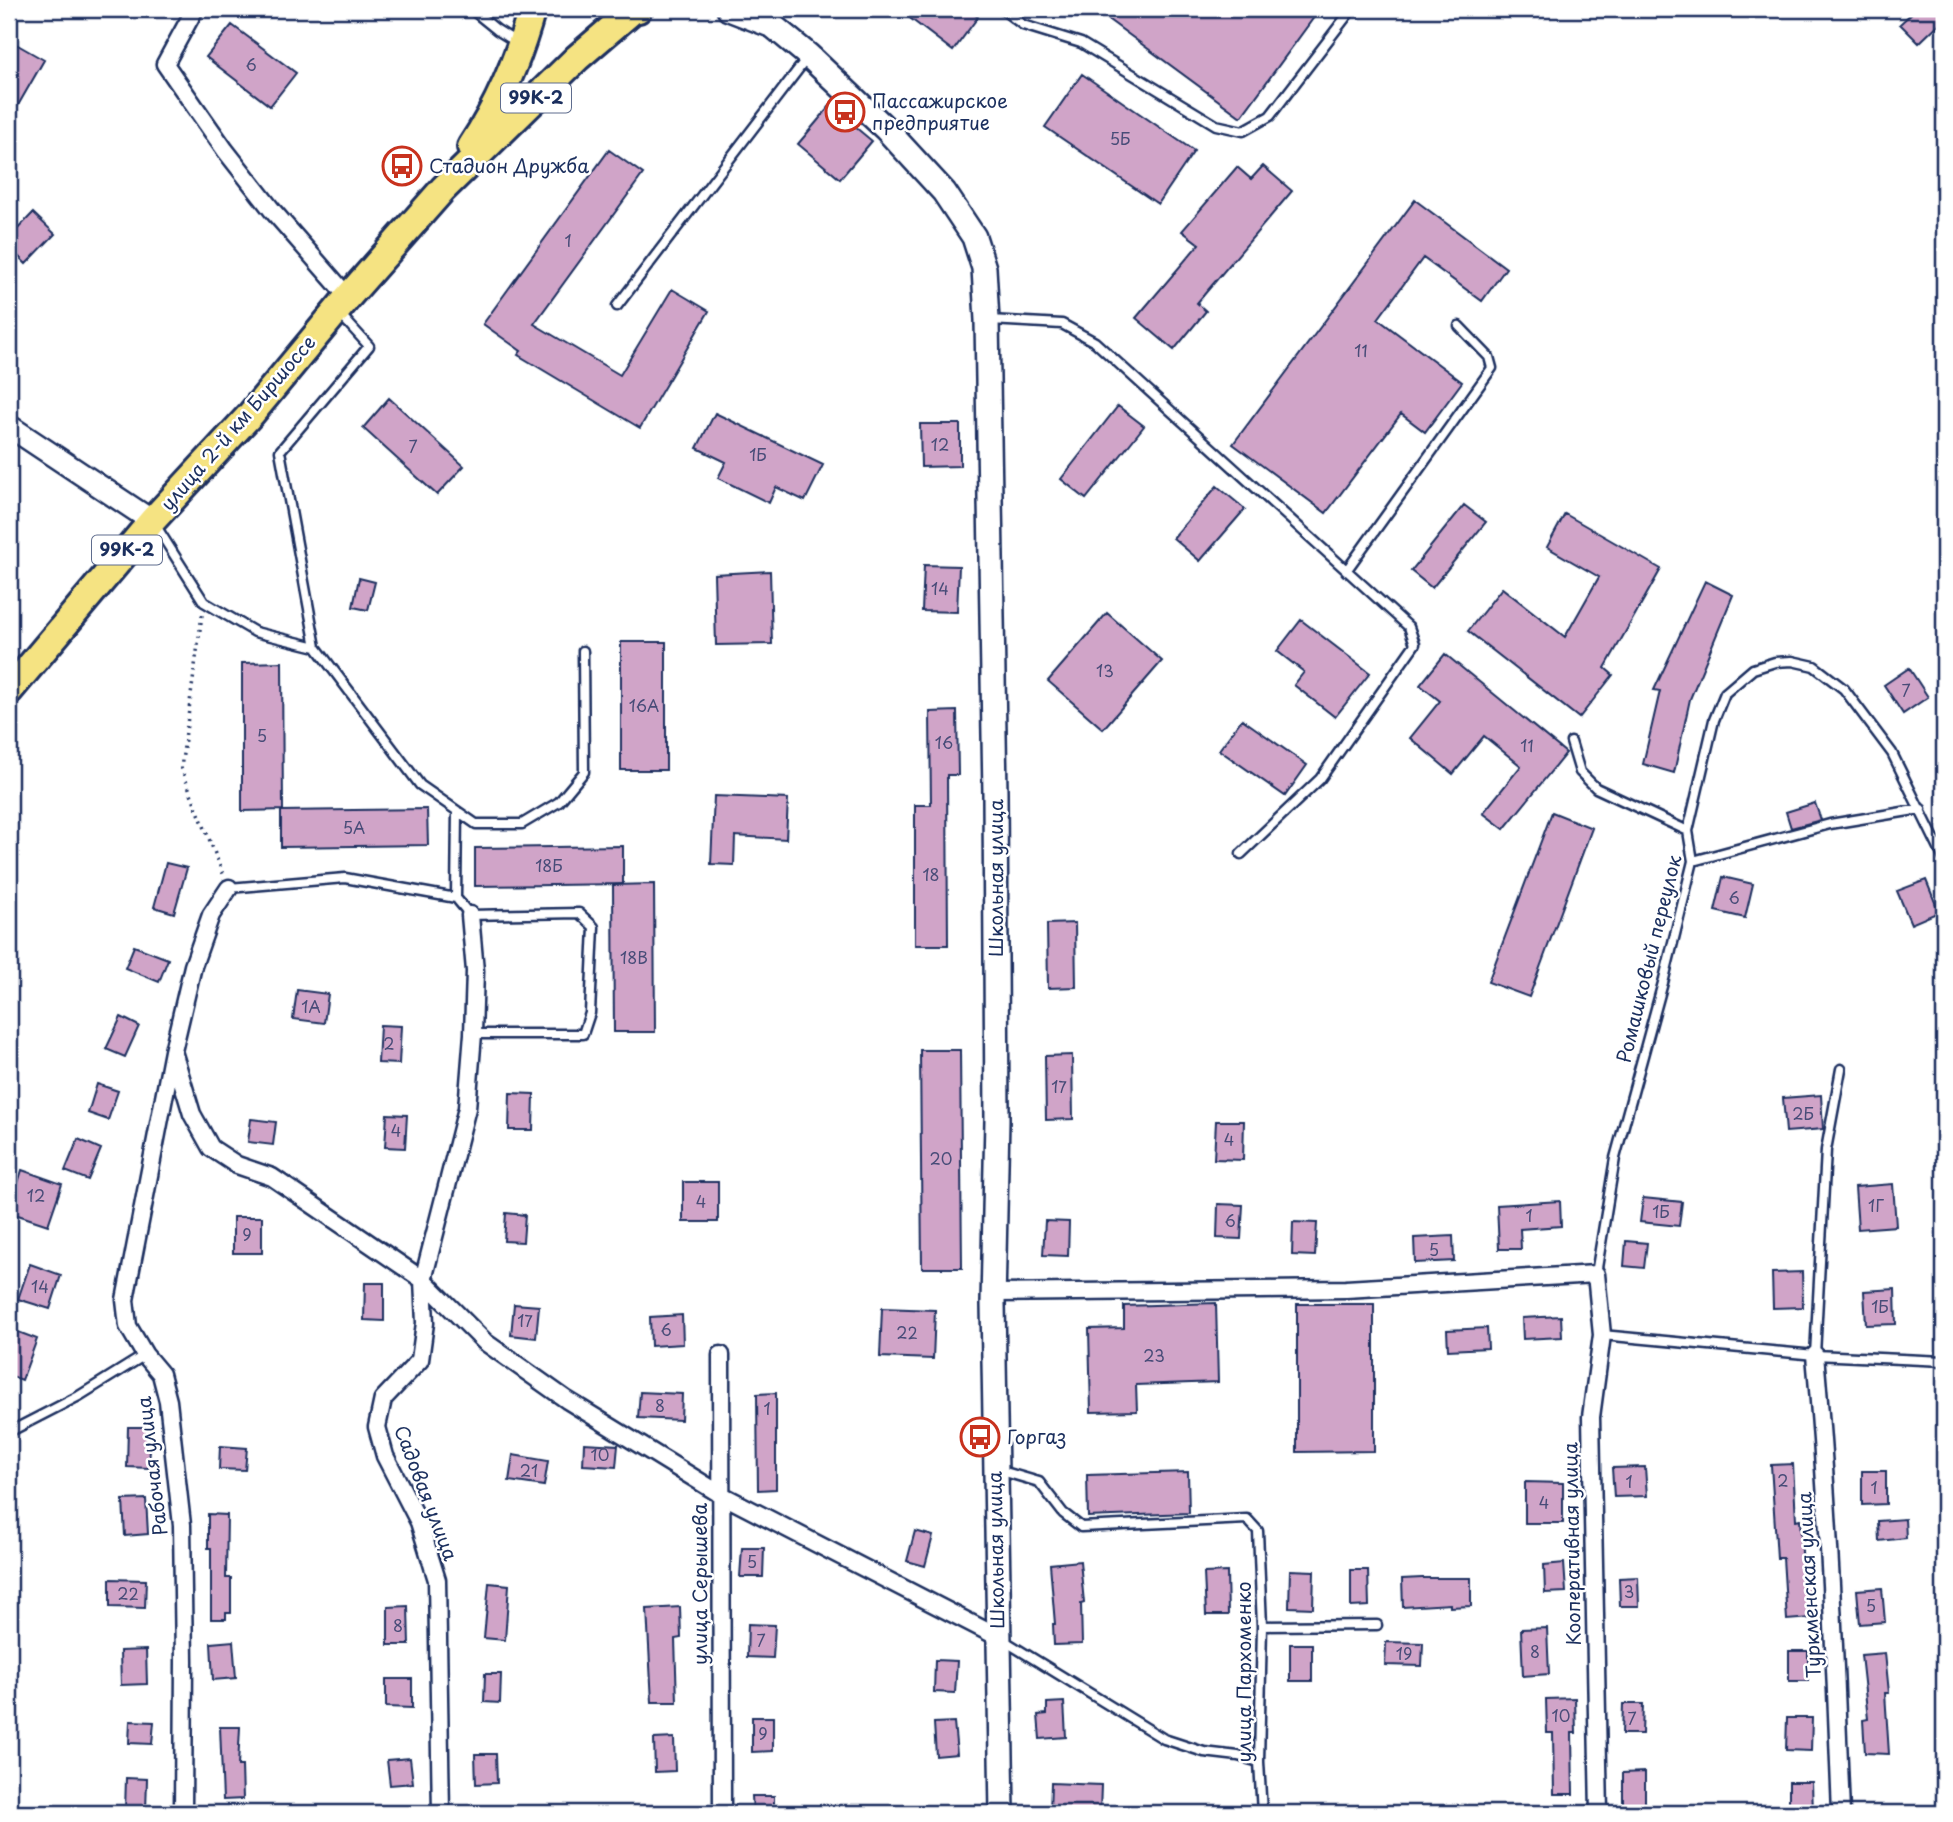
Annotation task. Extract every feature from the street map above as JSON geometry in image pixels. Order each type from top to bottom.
[{"type":"main road","name":"99К-2","points":[[443,189],[488,122],[522,45],[532,9]]},
{"type":"main road","name":"99К-2","points":[[443,189],[577,58],[633,9]]},
{"type":"main road","name":"Школьная улица","points":[[729,9],[767,18],[886,129],[944,192],[974,237],[984,268],[995,794],[997,1120],[993,1293],[1002,1813]]},
{"type":"main road","name":"улица 2-й км Биршоссе","points":[[9,691],[152,521],[251,414],[443,189]]},
{"type":"street","points":[[195,9],[165,64],[225,150],[343,304]]},
{"type":"street","points":[[9,426],[152,521]]},
{"type":"street","name":"Рабочая улица","points":[[183,1813],[182,1525],[168,1401],[161,1374],[145,1355],[128,1326],[125,1300],[173,1051],[193,966],[212,915],[229,888]]},
{"type":"street","name":"Садовая улица","points":[[441,1813],[437,1580],[419,1522],[385,1456],[376,1427],[383,1399],[420,1360],[425,1323],[423,1280],[467,1108],[475,971],[470,915]]},
{"type":"street","points":[[173,1051],[192,1114],[211,1148],[237,1165],[272,1177],[423,1280],[485,1342],[567,1400],[720,1494],[998,1637]]},
{"type":"street","points":[[993,1293],[1346,1289],[1596,1274]]},
{"type":"street","name":"Кооперативная улица","points":[[1596,1274],[1602,1335],[1591,1418],[1599,1813]]},
{"type":"street","name":"улица Серышева","points":[[721,1355],[722,1813]]},
{"type":"street","name":"Туркменская улица","points":[[1815,1356],[1834,1636],[1841,1813]]},
{"type":"lane","points":[[477,9],[476,13],[496,30],[522,45]]},
{"type":"lane","points":[[1002,9],[1023,24],[1081,43],[1216,125],[1243,131],[1270,116],[1352,9]]},
{"type":"lane","points":[[617,306],[808,55]]},
{"type":"lane","points":[[343,304],[369,346],[280,451],[316,647],[420,785],[476,824],[522,824],[559,802],[584,772],[583,651]]},
{"type":"lane","points":[[987,320],[1062,324],[1095,342],[1409,627],[1415,644],[1320,779],[1241,854]]},
{"type":"lane","points":[[1346,571],[1492,368],[1489,357],[1459,327]]},
{"type":"lane","points":[[152,521],[204,602],[256,632],[316,647]]},
{"type":"lane","name":"Ромашковый переулок","points":[[1596,1274],[1615,1158],[1693,861],[1688,831],[1714,720],[1725,693],[1752,669],[1775,662],[1792,661],[1814,666],[1844,689],[1892,753],[1944,859]]},
{"type":"lane","points":[[1571,742],[1580,772],[1597,788],[1688,831]]},
{"type":"lane","points":[[1693,861],[1830,824],[1921,809]]},
{"type":"lane","points":[[457,811],[456,898],[470,915],[579,913],[594,926],[590,1013],[583,1034],[473,1034]]},
{"type":"lane","points":[[229,888],[345,878],[456,898]]},
{"type":"lane","points":[[1815,1356],[1826,1150],[1841,1069]]},
{"type":"lane","points":[[1602,1335],[1815,1356],[1944,1361]]},
{"type":"lane","points":[[9,1432],[79,1396],[145,1355]]},
{"type":"lane","name":"улица Пархоменко","points":[[995,1469],[1039,1482],[1063,1513],[1081,1527],[1247,1520],[1258,1531],[1262,1626],[1259,1762],[1262,1813]]},
{"type":"lane","points":[[1262,1626],[1377,1625]]},
{"type":"lane","points":[[998,1637],[1164,1740],[1204,1752],[1238,1756],[1259,1762]]},
{"type":"path","points":[[204,602],[181,768],[229,888]]},
{"type":"building","points":[[898,9],[966,9],[978,17],[953,51]]},
{"type":"building","points":[[1094,9],[1320,9],[1241,117]]},
{"type":"building","points":[[1916,9],[1938,9],[1944,15],[1944,19],[1919,43],[1900,24]]},
{"type":"building","points":[[232,25],[296,73],[270,106],[206,57]]},
{"type":"building","points":[[9,40],[44,60],[9,121]]},
{"type":"building","points":[[1082,74],[1194,151],[1158,204],[1045,127]]},
{"type":"building","points":[[830,106],[872,141],[840,179],[798,144]]},
{"type":"building","points":[[609,150],[643,174],[534,324],[620,375],[672,289],[709,311],[640,428],[518,355],[521,351],[483,324]]},
{"type":"building","points":[[1263,166],[1292,191],[1197,303],[1206,311],[1174,350],[1136,318],[1199,244],[1182,231],[1237,167],[1251,179]]},
{"type":"building","points":[[1415,200],[1506,268],[1482,301],[1423,258],[1378,319],[1462,382],[1425,432],[1401,414],[1326,513],[1233,444]]},
{"type":"building","points":[[33,213],[55,234],[26,264],[9,247],[9,238]]},
{"type":"building","points":[[389,398],[464,466],[437,495],[363,428]]},
{"type":"building","points":[[1118,406],[1144,426],[1086,499],[1061,479]]},
{"type":"building","points":[[715,413],[823,465],[805,501],[776,487],[769,503],[718,478],[726,462],[697,448]]},
{"type":"building","points":[[920,424],[960,424],[960,466],[921,467]]},
{"type":"building","points":[[1217,486],[1245,509],[1200,561],[1173,538]]},
{"type":"building","points":[[1464,505],[1486,522],[1432,588],[1411,571]]},
{"type":"building","points":[[1565,514],[1661,569],[1605,668],[1613,675],[1579,718],[1468,631],[1502,588],[1565,637],[1599,577],[1547,547]]},
{"type":"building","points":[[924,565],[959,566],[957,612],[922,611]]},
{"type":"building","points":[[770,571],[772,644],[716,645],[714,574]]},
{"type":"building","points":[[359,578],[375,582],[368,610],[353,607]]},
{"type":"building","points":[[1705,581],[1733,595],[1690,699],[1674,773],[1643,764],[1660,691],[1654,690]]},
{"type":"building","points":[[1107,613],[1162,661],[1103,729],[1048,681]]},
{"type":"building","points":[[1301,620],[1370,673],[1335,717],[1294,685],[1304,672],[1277,651]]},
{"type":"building","points":[[621,642],[666,642],[666,770],[621,770]]},
{"type":"building","points":[[1445,654],[1566,753],[1504,829],[1483,813],[1521,766],[1484,736],[1453,774],[1410,738],[1440,701],[1420,685]]},
{"type":"building","points":[[282,662],[283,810],[242,811],[242,663]]},
{"type":"building","points":[[1909,668],[1928,697],[1903,714],[1884,685]]},
{"type":"building","points":[[957,711],[958,775],[947,775],[948,945],[915,945],[915,805],[931,805],[930,712]]},
{"type":"building","points":[[1242,719],[1307,765],[1285,796],[1219,750]]},
{"type":"building","points":[[714,796],[788,799],[786,839],[735,836],[734,865],[711,864]]},
{"type":"building","points":[[1815,803],[1821,820],[1791,828],[1786,812]]},
{"type":"building","points":[[427,809],[428,845],[281,847],[281,811]]},
{"type":"building","points":[[1552,812],[1592,828],[1529,997],[1488,982]]},
{"type":"building","points":[[623,846],[623,884],[475,886],[475,848]]},
{"type":"building","points":[[166,863],[187,868],[174,913],[154,907]]},
{"type":"building","points":[[1723,877],[1753,884],[1745,918],[1715,911]]},
{"type":"building","points":[[1926,880],[1939,912],[1911,924],[1897,891]]},
{"type":"building","points":[[654,884],[655,1032],[614,1032],[613,885]]},
{"type":"building","points":[[1075,923],[1076,987],[1048,988],[1047,924]]},
{"type":"building","points":[[134,946],[168,959],[159,982],[125,968]]},
{"type":"building","points":[[297,990],[328,994],[324,1023],[293,1019]]},
{"type":"building","points":[[121,1017],[139,1026],[125,1057],[106,1049]]},
{"type":"building","points":[[380,1025],[401,1026],[399,1064],[378,1063]]},
{"type":"building","points":[[920,1050],[960,1050],[962,1268],[922,1268]]},
{"type":"building","points":[[1072,1055],[1073,1119],[1046,1120],[1045,1056]]},
{"type":"building","points":[[97,1084],[118,1091],[108,1120],[88,1113]]},
{"type":"building","points":[[510,1093],[534,1094],[533,1130],[509,1130]]},
{"type":"building","points":[[1821,1095],[1823,1129],[1786,1132],[1783,1098]]},
{"type":"building","points":[[387,1114],[407,1115],[405,1148],[385,1147]]},
{"type":"building","points":[[251,1119],[276,1122],[273,1145],[248,1142]]},
{"type":"building","points":[[1216,1121],[1244,1121],[1243,1160],[1214,1159]]},
{"type":"building","points":[[78,1139],[101,1149],[88,1180],[65,1171]]},
{"type":"building","points":[[22,1170],[62,1184],[48,1225],[9,1212]]},
{"type":"building","points":[[683,1182],[718,1182],[718,1222],[683,1222]]},
{"type":"building","points":[[1893,1184],[1896,1226],[1858,1229],[1855,1187]]},
{"type":"building","points":[[1643,1198],[1682,1202],[1679,1226],[1640,1222]]},
{"type":"building","points":[[1560,1201],[1561,1226],[1520,1229],[1521,1249],[1499,1249],[1497,1205]]},
{"type":"building","points":[[1218,1204],[1243,1205],[1241,1239],[1217,1238]]},
{"type":"building","points":[[506,1213],[525,1215],[523,1242],[504,1241]]},
{"type":"building","points":[[233,1217],[262,1217],[262,1253],[233,1253]]},
{"type":"building","points":[[1045,1221],[1069,1222],[1068,1256],[1043,1255]]},
{"type":"building","points":[[1293,1222],[1317,1223],[1315,1256],[1292,1255]]},
{"type":"building","points":[[1453,1236],[1454,1261],[1415,1263],[1414,1238]]},
{"type":"building","points":[[1626,1241],[1647,1243],[1644,1268],[1624,1266]]},
{"type":"building","points":[[30,1264],[61,1275],[50,1309],[18,1299]]},
{"type":"building","points":[[1802,1272],[1803,1307],[1773,1308],[1772,1273]]},
{"type":"building","points":[[365,1283],[384,1283],[384,1321],[364,1320]]},
{"type":"building","points":[[1895,1289],[1896,1324],[1866,1325],[1864,1291]]},
{"type":"building","points":[[1216,1303],[1218,1382],[1136,1385],[1137,1411],[1091,1412],[1089,1329],[1124,1328],[1124,1306]]},
{"type":"building","points":[[514,1304],[539,1306],[536,1338],[511,1335]]},
{"type":"building","points":[[1297,1304],[1374,1304],[1374,1451],[1297,1452]]},
{"type":"building","points":[[882,1308],[935,1310],[933,1359],[880,1357]]},
{"type":"building","points":[[682,1315],[683,1344],[651,1346],[650,1317]]},
{"type":"building","points":[[1561,1316],[1562,1337],[1523,1339],[1522,1318]]},
{"type":"building","points":[[1487,1328],[1488,1348],[1448,1350],[1447,1330]]},
{"type":"building","points":[[13,1330],[37,1339],[22,1380],[9,1375],[9,1341]]},
{"type":"building","points":[[640,1392],[682,1394],[681,1420],[638,1418]]},
{"type":"building","points":[[776,1393],[776,1489],[758,1490],[757,1394]]},
{"type":"building","points":[[128,1427],[151,1427],[149,1468],[127,1467]]},
{"type":"building","points":[[584,1443],[618,1445],[616,1467],[583,1465]]},
{"type":"building","points":[[220,1446],[247,1448],[245,1470],[219,1469]]},
{"type":"building","points":[[513,1455],[548,1461],[544,1486],[509,1481]]},
{"type":"building","points":[[1793,1464],[1796,1520],[1800,1519],[1804,1584],[1809,1584],[1811,1618],[1787,1620],[1783,1558],[1777,1558],[1771,1465]]},
{"type":"building","points":[[1645,1467],[1647,1496],[1614,1497],[1612,1468]]},
{"type":"building","points":[[1862,1471],[1886,1471],[1886,1504],[1862,1505]]},
{"type":"building","points":[[1188,1472],[1189,1513],[1088,1517],[1087,1475]]},
{"type":"building","points":[[1525,1482],[1563,1483],[1563,1523],[1525,1523]]},
{"type":"building","points":[[146,1499],[148,1534],[125,1536],[123,1500]]},
{"type":"building","points":[[208,1514],[227,1515],[226,1578],[231,1578],[231,1613],[226,1613],[226,1619],[211,1619]]},
{"type":"building","points":[[1905,1519],[1906,1538],[1879,1541],[1878,1521]]},
{"type":"building","points":[[915,1531],[933,1536],[925,1566],[907,1561]]},
{"type":"building","points":[[742,1548],[764,1548],[763,1577],[740,1577]]},
{"type":"building","points":[[1080,1561],[1084,1603],[1081,1604],[1082,1644],[1054,1645],[1050,1564]]},
{"type":"building","points":[[1564,1563],[1566,1592],[1545,1593],[1544,1565]]},
{"type":"building","points":[[1290,1570],[1314,1571],[1313,1608],[1289,1607]]},
{"type":"building","points":[[1351,1570],[1368,1570],[1369,1606],[1351,1607]]},
{"type":"building","points":[[1227,1572],[1228,1615],[1206,1615],[1204,1573]]},
{"type":"building","points":[[1638,1577],[1639,1606],[1620,1606],[1619,1578]]},
{"type":"building","points":[[1471,1578],[1471,1606],[1450,1607],[1450,1604],[1403,1607],[1402,1579]]},
{"type":"building","points":[[110,1579],[146,1580],[145,1608],[110,1607]]},
{"type":"building","points":[[489,1583],[509,1585],[505,1640],[484,1638]]},
{"type":"building","points":[[1882,1588],[1885,1622],[1860,1624],[1857,1590]]},
{"type":"building","points":[[408,1606],[409,1645],[388,1645],[388,1607]]},
{"type":"building","points":[[680,1607],[681,1638],[675,1639],[677,1702],[652,1702],[647,1609]]},
{"type":"building","points":[[748,1624],[775,1625],[773,1658],[747,1657]]},
{"type":"building","points":[[1547,1628],[1549,1674],[1523,1676],[1521,1629]]},
{"type":"building","points":[[233,1641],[236,1678],[213,1680],[211,1643]]},
{"type":"building","points":[[1386,1642],[1423,1643],[1422,1666],[1385,1665]]},
{"type":"building","points":[[1290,1644],[1312,1644],[1312,1681],[1290,1681]]},
{"type":"building","points":[[146,1650],[147,1684],[121,1685],[120,1651]]},
{"type":"building","points":[[1789,1651],[1808,1651],[1808,1681],[1789,1681]]},
{"type":"building","points":[[1885,1653],[1889,1693],[1885,1693],[1889,1754],[1865,1753],[1863,1720],[1868,1719],[1861,1655]]},
{"type":"building","points":[[935,1660],[957,1661],[955,1693],[934,1692]]},
{"type":"building","points":[[485,1674],[501,1674],[500,1703],[484,1702]]},
{"type":"building","points":[[386,1679],[412,1679],[412,1708],[386,1707]]},
{"type":"building","points":[[1575,1698],[1576,1733],[1572,1733],[1573,1794],[1554,1794],[1553,1733],[1547,1733],[1546,1699]]},
{"type":"building","points":[[1064,1702],[1066,1737],[1040,1739],[1038,1715],[1047,1714],[1047,1703]]},
{"type":"building","points":[[1623,1704],[1643,1704],[1642,1734],[1622,1734]]},
{"type":"building","points":[[752,1717],[773,1717],[773,1751],[752,1752]]},
{"type":"building","points":[[1787,1718],[1812,1718],[1811,1751],[1786,1750]]},
{"type":"building","points":[[130,1721],[154,1722],[152,1744],[129,1743]]},
{"type":"building","points":[[954,1722],[957,1754],[936,1756],[934,1723]]},
{"type":"building","points":[[220,1727],[240,1727],[238,1766],[242,1766],[243,1799],[223,1800]]},
{"type":"building","points":[[674,1738],[675,1771],[655,1772],[654,1739]]},
{"type":"building","points":[[475,1754],[496,1754],[497,1783],[476,1784]]},
{"type":"building","points":[[410,1758],[413,1783],[390,1785],[387,1760]]},
{"type":"building","points":[[1645,1772],[1645,1807],[1623,1807],[1623,1773]]},
{"type":"building","points":[[126,1778],[147,1779],[146,1811],[125,1810]]},
{"type":"building","points":[[1789,1782],[1812,1782],[1813,1813],[1789,1813]]},
{"type":"building","points":[[1051,1783],[1101,1785],[1100,1813],[1050,1813]]},
{"type":"building","points":[[752,1796],[774,1796],[774,1813],[753,1813]]},
{"type":"place","name":"Пассажирское предприятие","points":[[845,112]]},
{"type":"place","name":"Стадион Дружба","points":[[402,166]]},
{"type":"place","name":"Горгаз","points":[[980,1437]]}]
